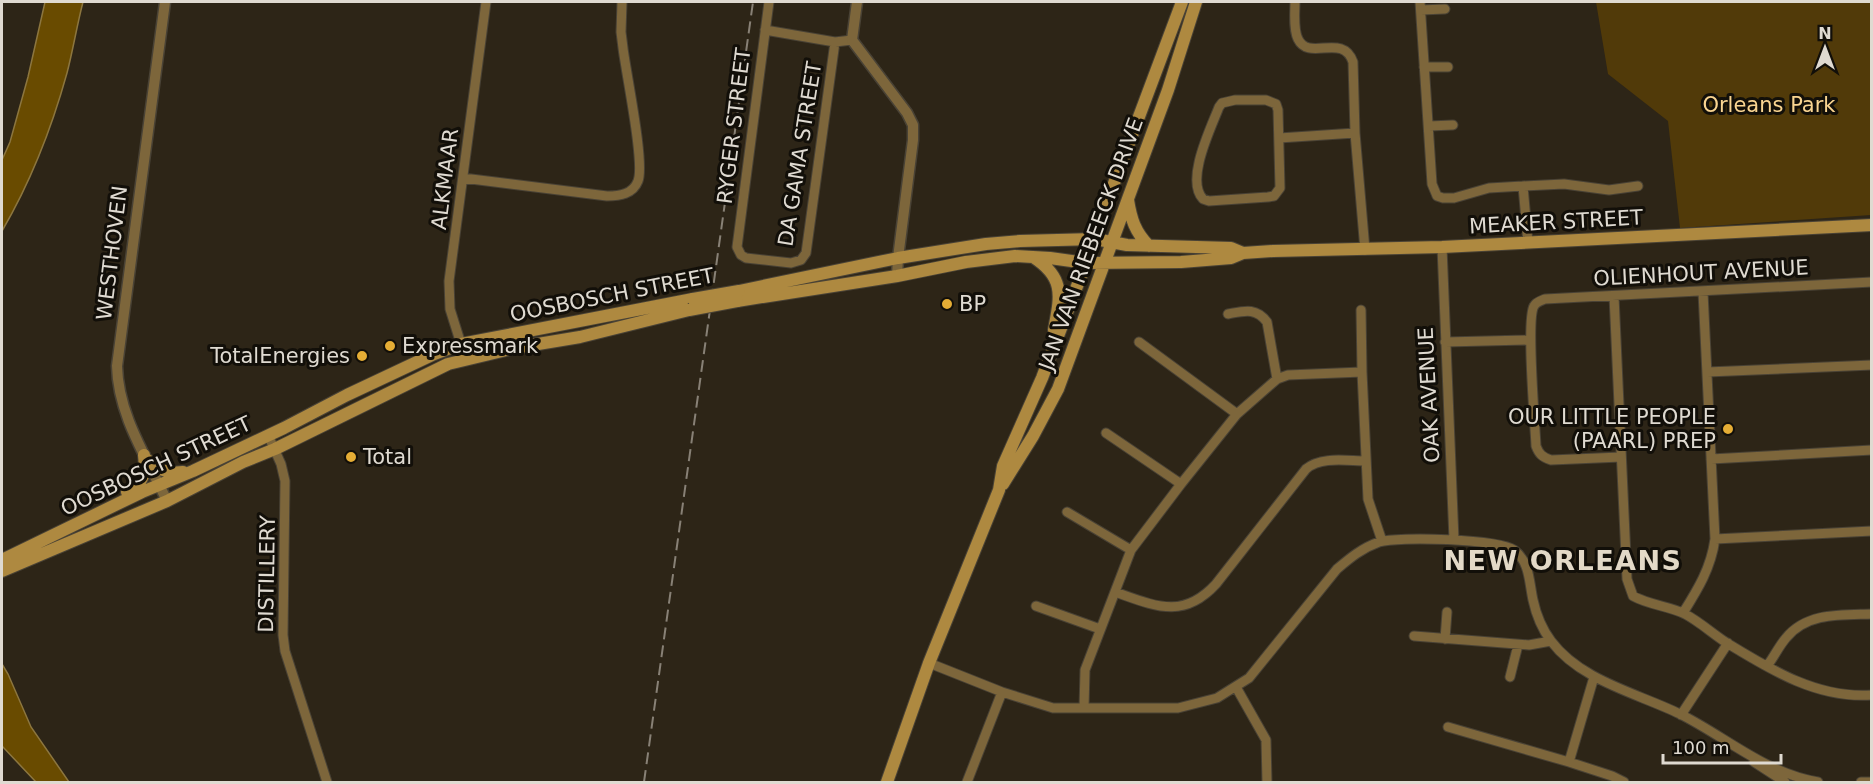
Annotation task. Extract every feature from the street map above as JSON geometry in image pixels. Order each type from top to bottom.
[{"type":"main road","name":"JAN VAN RIEBEECK DRIVE","points":[[999,490],[1003,466],[1042,378],[1086,264],[1098,226],[1182,2]]},
{"type":"main road","name":"JAN VAN RIEBEECK DRIVE","points":[[887,783],[930,663],[999,490],[1033,436],[1058,389],[1168,90],[1196,2]]},
{"type":"main road","points":[[1128,199],[1131,222],[1138,236],[1149,246]]},
{"type":"main road","name":"MEAKER STREET","points":[[1086,264],[1181,262],[1231,258],[1243,253],[1273,250],[1442,247],[1872,225]]},
{"type":"main road","name":"MEAKER STREET","points":[[1095,239],[1149,246],[1231,248],[1243,253]]},
{"type":"main road","name":"OOSBOSCH STREET","points":[[738,296],[898,258],[997,243],[1095,239]]},
{"type":"main road","name":"OOSBOSCH STREET","points":[[2,560],[70,526],[268,435],[347,394],[461,344],[738,296],[897,276],[976,260],[1015,256],[1086,264]]},
{"type":"main road","points":[[1033,257],[1054,274],[1059,290],[1053,333],[1042,378]]},
{"type":"main road","name":"OOSBOSCH STREET","points":[[2,571],[167,501],[448,364],[514,348],[580,337],[691,304]]},
{"type":"main road","points":[[145,457],[158,468],[170,473],[193,471]]},
{"type":"main road","points":[[70,526],[87,512],[137,487],[144,474],[145,457]]},
{"type":"street","name":"WESTHOVEN","points":[[165,2],[117,366],[120,396],[145,457],[167,501]]},
{"type":"street","name":"ALKMAAR","points":[[466,360],[450,309],[449,295],[486,2]]},
{"type":"street","points":[[463,178],[607,196],[618,196],[634,188],[638,181],[640,160],[623,48],[622,2]]},
{"type":"street","name":"RYGER STREET","points":[[769,2],[737,247],[741,255],[746,258],[791,263]]},
{"type":"street","points":[[857,2],[852,40],[907,113],[913,125],[897,276]]},
{"type":"street","points":[[1295,2],[1298,40],[1311,49],[1339,48],[1351,55],[1353,62],[1355,133],[1365,250]]},
{"type":"street","points":[[1444,9],[1420,6],[1432,184],[1437,196],[1454,198],[1489,188],[1523,186],[1564,184],[1609,190],[1638,186]]},
{"type":"street","points":[[765,30],[835,42],[852,40]]},
{"type":"street","name":"DA GAMA STREET","points":[[791,263],[801,260],[806,253],[835,42]]},
{"type":"street","points":[[1424,68],[1448,67]]},
{"type":"street","points":[[1235,100],[1272,101],[1278,110],[1280,138],[1281,188],[1274,196],[1209,201],[1199,195],[1197,189],[1198,164],[1222,103],[1235,100]]},
{"type":"street","points":[[1429,126],[1453,125]]},
{"type":"street","points":[[1280,138],[1355,133]]},
{"type":"street","points":[[1523,186],[1528,243]]},
{"type":"street","name":"OAK AVENUE","points":[[1442,247],[1454,540]]},
{"type":"street","name":"OLIENHOUT AVENUE","points":[[1530,340],[1534,305],[1545,299],[1872,282]]},
{"type":"street","points":[[1683,613],[1703,582],[1710,564],[1715,539],[1703,292]]},
{"type":"street","points":[[1614,296],[1627,579],[1633,596],[1683,613],[1728,643],[1810,688],[1855,697],[1872,695]]},
{"type":"street","points":[[1228,314],[1250,310],[1263,316],[1267,321],[1277,379]]},
{"type":"street","points":[[1361,310],[1366,461],[1370,506],[1382,541]]},
{"type":"street","points":[[1445,342],[1530,340],[1538,453],[1551,460],[1621,457]]},
{"type":"street","points":[[1139,342],[1237,414]]},
{"type":"street","points":[[1707,372],[1872,365]]},
{"type":"street","points":[[1084,708],[1085,670],[1131,550],[1237,414],[1277,379],[1299,373],[1362,372]]},
{"type":"street","points":[[1106,433],[1181,484]]},
{"type":"street","name":"DISTILLERY","points":[[268,435],[281,464],[286,492],[282,635],[327,783]]},
{"type":"street","points":[[1711,459],[1872,450]]},
{"type":"street","points":[[1115,592],[1164,608],[1193,603],[1206,596],[1312,464],[1366,461]]},
{"type":"street","points":[[1067,512],[1131,550]]},
{"type":"street","points":[[1715,539],[1872,531]]},
{"type":"street","points":[[930,663],[1002,692],[1053,708],[1179,708],[1217,698],[1249,678],[1337,569],[1355,554],[1382,541],[1454,540],[1500,544],[1512,549],[1522,557],[1528,571],[1537,615],[1551,641],[1562,653],[1594,677],[1682,715],[1745,754],[1791,775],[1818,783]]},
{"type":"street","points":[[1036,606],[1100,629]]},
{"type":"street","points":[[1445,639],[1447,612]]},
{"type":"street","points":[[1767,666],[1787,637],[1805,623],[1833,615],[1872,614]]},
{"type":"street","points":[[1414,636],[1518,645],[1536,645],[1551,641]]},
{"type":"street","points":[[1682,715],[1728,643]]},
{"type":"street","points":[[1510,677],[1518,645]]},
{"type":"street","points":[[1569,762],[1594,677]]},
{"type":"street","points":[[1236,687],[1266,740],[1267,783]]},
{"type":"street","points":[[967,783],[1002,692]]},
{"type":"street","points":[[1448,727],[1569,762],[1624,783]]},
{"type":"street","points":[[1745,754],[1760,768],[1785,783]]},
{"type":"street","points":[[1595,783],[1600,772]]},
{"type":"street","points":[[1862,783],[1872,782]]},
{"type":"green space","name":"Orleans Park","points":[[1596,2],[1871,2],[1871,215],[1680,228],[1668,121],[1608,74]]},
{"type":"shaded area","points":[[45,2],[83,2],[67,73],[54,114],[31,174],[2,231],[2,160],[10,142],[28,77]]},
{"type":"shaded area","points":[[2,664],[31,727],[69,782],[36,782],[2,746]]},
{"type":"railway","points":[[644,782],[753,2]]},
{"type":"place","name":"BP","points":[[947,304]]},
{"type":"place","name":"Expressmark","points":[[390,346]]},
{"type":"place","name":"TotalEnergies","points":[[362,356]]},
{"type":"place","name":"OUR LITTLE PEOPLE (PAARL) PREP","points":[[1728,429]]},
{"type":"place","name":"Total","points":[[351,457]]},
{"type":"district","name":"NEW ORLEANS","points":[[1563,560]]}]
